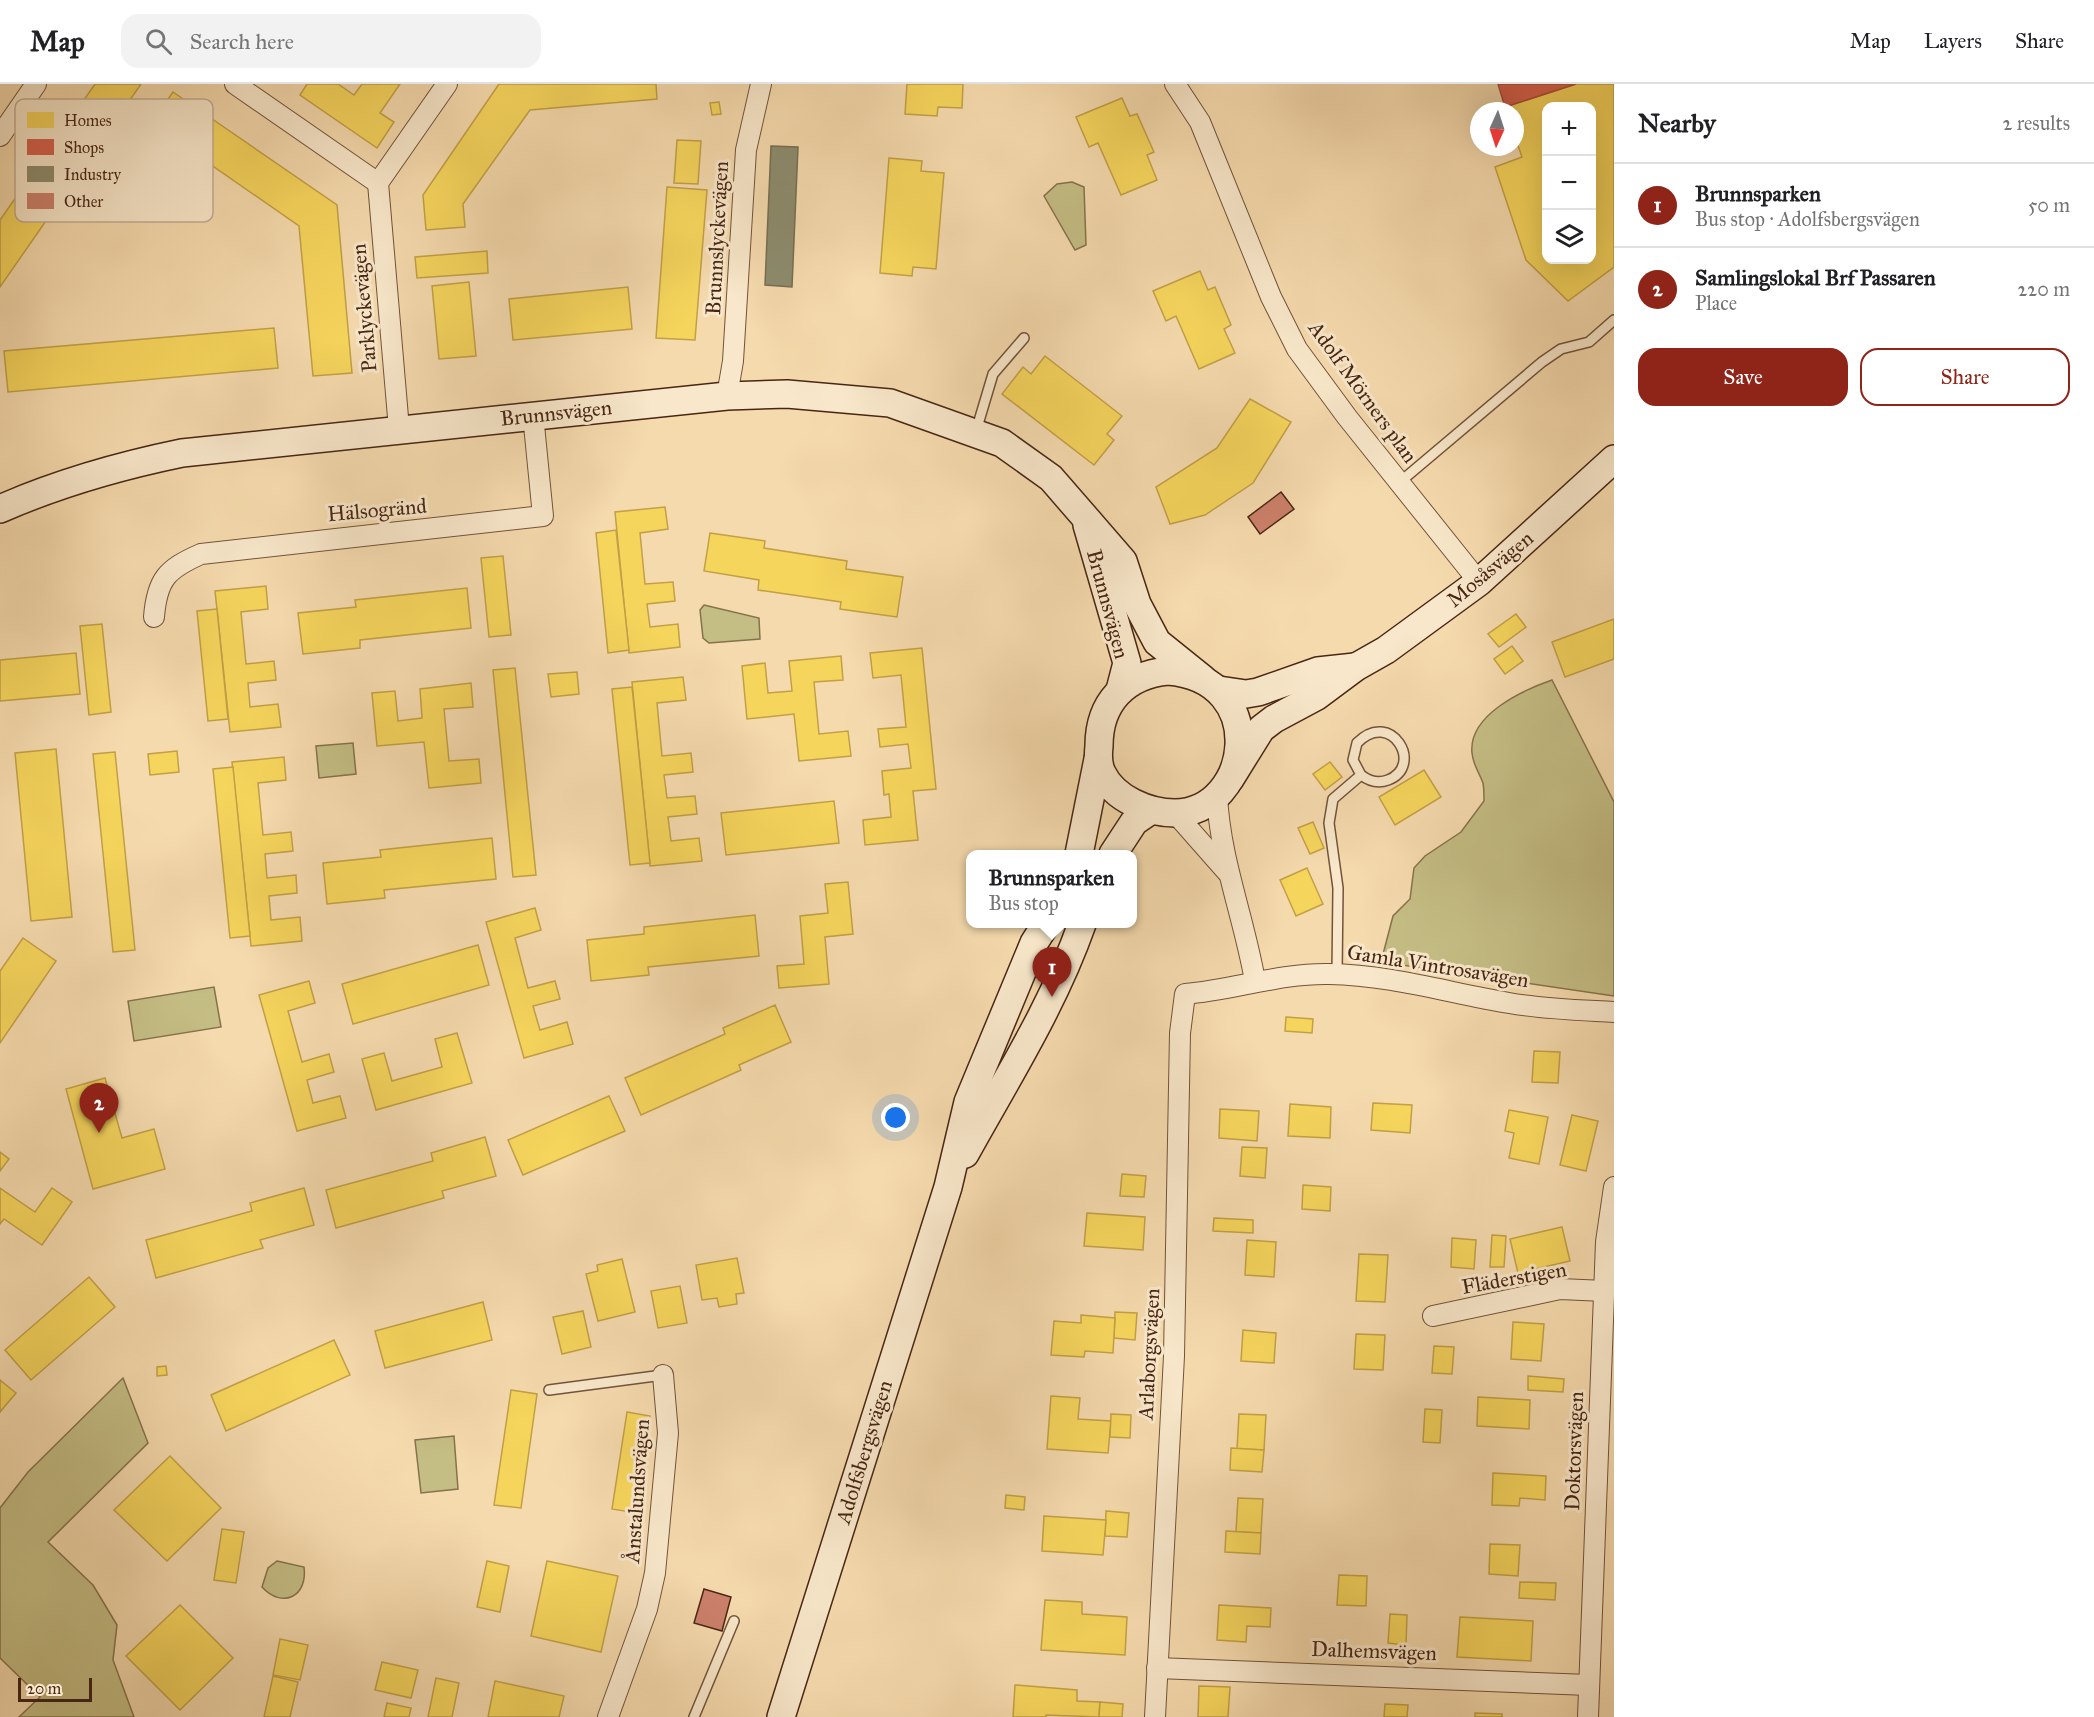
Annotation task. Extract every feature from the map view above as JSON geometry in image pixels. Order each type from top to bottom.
[{"type":"main road","name":"Brunnsvägen","points":[[0,509],[41,491],[121,466],[182,453],[727,396],[787,394],[890,403],[1002,443],[1051,478],[1123,561],[1137,604],[1157,642],[1211,684]]},
{"type":"main road","name":"Mosåsvägen","points":[[1223,787],[1261,729],[1274,719],[1317,696],[1356,666],[1386,650],[1479,582],[1614,459]]},
{"type":"main road","name":"Brunnsvägen","points":[[1085,518],[1127,663],[1120,690]]},
{"type":"main road","name":"Mosåsvägen","points":[[1211,684],[1246,694],[1318,671],[1356,666]]},
{"type":"main road","points":[[1080,850],[1098,759],[1103,719],[1120,690],[1149,673],[1186,673],[1211,684],[1232,707],[1238,728],[1238,755],[1223,787],[1198,809],[1163,812],[1134,822],[1116,850]]},
{"type":"main road","points":[[1098,759],[1102,774],[1112,787],[1129,801],[1163,812]]},
{"type":"main road","name":"Adolfsbergsvägen","points":[[781,1717],[948,1187],[975,1084],[1034,944],[1044,928]]},
{"type":"main road","name":"Adolfsbergsvägen","points":[[948,1187],[1035,1032],[1071,956],[1081,928]]},
{"type":"street","points":[[26,99],[36,84]]},
{"type":"street","points":[[235,84],[378,183],[447,84]]},
{"type":"street","name":"Brunnslyckevägen","points":[[727,396],[733,361],[746,150],[760,84]]},
{"type":"street","name":"Adolf Mörners plan","points":[[1175,84],[1200,122],[1271,297],[1297,349],[1479,582]]},
{"type":"street","points":[[0,136],[15,114]]},
{"type":"street","name":"Parklyckevägen","points":[[378,183],[399,429]]},
{"type":"street","name":"Hälsogränd","points":[[154,617],[156,597],[163,578],[179,564],[201,554],[543,516],[533,415]]},
{"type":"street","points":[[1223,787],[1219,829],[1227,872],[1246,933],[1255,981]]},
{"type":"street","points":[[1163,812],[1227,872]]},
{"type":"street","name":"Gamla Vintrosavägen","points":[[1185,994],[1215,991],[1291,975],[1337,975],[1384,978],[1510,1004],[1614,1012]]},
{"type":"street","name":"Arlaborgsvägen","points":[[1155,1717],[1174,1356],[1180,1033],[1185,994]]},
{"type":"street","name":"Doktorsvägen","points":[[1588,1717],[1606,1242],[1614,1187]]},
{"type":"street","name":"Fläderstigen","points":[[1432,1316],[1467,1311],[1560,1289],[1605,1291]]},
{"type":"street","name":"Ånstalundsvägen","points":[[608,1717],[647,1610],[656,1573],[668,1433],[663,1375]]},
{"type":"street","name":"Dalhemsvägen","points":[[1157,1668],[1589,1684]]},
{"type":"lane","points":[[1400,482],[1542,362],[1561,350],[1589,342],[1614,320]]},
{"type":"lane","points":[[976,433],[993,374],[1024,339]]},
{"type":"lane","points":[[1380,731],[1396,738],[1404,753],[1402,768],[1397,775],[1390,780],[1375,782],[1361,776],[1353,760],[1357,743],[1371,732],[1380,731]]},
{"type":"lane","points":[[1337,975],[1338,888],[1329,823],[1334,799],[1361,776]]},
{"type":"lane","name":"Ånstalundsvägen","points":[[549,1390],[663,1375]]},
{"type":"lane","points":[[694,1717],[734,1621]]},
{"type":"shaded area","points":[[1072,182],[1084,187],[1086,245],[1075,250],[1044,196],[1057,184]]},
{"type":"shaded area","points":[[704,605],[759,618],[760,639],[709,643],[703,638],[700,610]]},
{"type":"shaded area","points":[[1552,680],[1614,802],[1614,996],[1381,962],[1393,916],[1410,899],[1414,868],[1425,856],[1461,832],[1484,801],[1483,783],[1472,753],[1473,739],[1479,727],[1488,716],[1513,697]]},
{"type":"shaded area","points":[[353,743],[356,774],[319,778],[316,746]]},
{"type":"shaded area","points":[[214,987],[221,1027],[134,1041],[128,1001]]},
{"type":"shaded area","points":[[123,1378],[148,1443],[48,1542],[93,1585],[117,1625],[113,1660],[134,1717],[19,1717],[40,1697],[0,1658],[0,1508],[28,1472]]},
{"type":"shaded area","points":[[454,1436],[458,1489],[421,1493],[415,1440]]},
{"type":"shaded area","points":[[277,1561],[304,1567],[302,1586],[292,1596],[278,1597],[262,1587],[268,1568]]},
{"type":"building: Homes","points":[[95,84],[141,84],[131,99],[85,99]]},
{"type":"building: Homes","points":[[307,84],[338,84],[354,95],[362,84],[400,84],[380,113],[394,122],[377,148],[300,95]]},
{"type":"building: Homes","points":[[499,84],[656,84],[657,99],[530,110],[463,204],[465,227],[426,230],[423,195]]},
{"type":"building: Homes","points":[[907,84],[963,84],[962,108],[938,107],[937,116],[905,114]]},
{"type":"building: Homes","points":[[1576,84],[1614,84],[1614,267],[1568,301],[1526,260],[1495,167],[1524,156],[1524,102],[1520,102]]},
{"type":"building: Homes","points":[[173,92],[183,99],[168,99]]},
{"type":"building: Homes","points":[[1122,98],[1130,116],[1137,114],[1154,152],[1147,155],[1157,180],[1121,195],[1098,143],[1089,147],[1076,117]]},
{"type":"building: Homes","points":[[719,102],[721,114],[712,115],[710,103]]},
{"type":"building: Homes","points":[[213,120],[337,205],[352,373],[313,376],[299,226],[213,166]]},
{"type":"building: Homes","points":[[677,140],[701,141],[698,184],[674,183]]},
{"type":"building: Homes","points":[[889,158],[922,161],[921,171],[944,173],[936,269],[913,267],[912,276],[880,273]]},
{"type":"building: Homes","points":[[667,187],[707,190],[695,340],[656,338]]},
{"type":"building: Homes","points":[[15,199],[15,222],[45,222],[0,287],[0,220]]},
{"type":"building: Homes","points":[[487,251],[488,273],[417,278],[415,257]]},
{"type":"building: Homes","points":[[1200,271],[1208,290],[1215,287],[1231,325],[1224,329],[1235,353],[1199,369],[1176,316],[1166,321],[1153,291]]},
{"type":"building: Homes","points":[[469,282],[476,356],[439,359],[432,286]]},
{"type":"building: Homes","points":[[628,287],[632,329],[513,340],[509,299]]},
{"type":"building: Homes","points":[[274,328],[278,368],[8,392],[4,351]]},
{"type":"building: Homes","points":[[1045,356],[1122,416],[1107,434],[1114,440],[1094,465],[1002,394],[1023,367],[1031,374]]},
{"type":"building: Homes","points":[[1250,399],[1291,422],[1253,483],[1205,515],[1170,524],[1156,487],[1217,448]]},
{"type":"building: Homes","points":[[665,507],[668,529],[640,533],[645,584],[673,582],[675,601],[647,604],[650,627],[678,624],[680,647],[629,653],[615,512]]},
{"type":"building: Homes","points":[[616,530],[629,650],[608,653],[596,533]]},
{"type":"building: Homes","points":[[710,533],[765,541],[764,548],[847,561],[846,569],[903,577],[897,617],[840,609],[841,602],[758,590],[759,580],[704,571]]},
{"type":"building: Homes","points":[[503,556],[511,635],[489,637],[481,558]]},
{"type":"building: Homes","points":[[266,586],[268,609],[241,612],[246,664],[274,661],[276,680],[248,683],[250,707],[278,704],[281,727],[230,732],[215,591]]},
{"type":"building: Homes","points":[[467,588],[471,628],[360,640],[360,648],[303,654],[298,613],[356,607],[355,600]]},
{"type":"building: Homes","points":[[217,609],[228,719],[208,721],[197,611]]},
{"type":"building: Homes","points":[[1516,614],[1526,627],[1499,647],[1488,634]]},
{"type":"building: Homes","points":[[1614,619],[1614,659],[1565,677],[1552,642]]},
{"type":"building: Homes","points":[[102,624],[111,712],[89,715],[80,626]]},
{"type":"building: Homes","points":[[1512,646],[1523,661],[1505,674],[1494,659]]},
{"type":"building: Homes","points":[[922,648],[936,789],[913,791],[918,840],[865,845],[863,820],[891,817],[889,794],[884,795],[882,771],[911,768],[908,744],[880,747],[878,729],[906,727],[901,675],[873,678],[870,653]]},
{"type":"building: Homes","points":[[76,653],[80,694],[0,701],[0,660]]},
{"type":"building: Homes","points":[[841,656],[843,680],[814,682],[819,734],[848,731],[851,756],[799,761],[794,714],[747,719],[742,666],[765,663],[768,693],[792,691],[789,661]]},
{"type":"building: Homes","points":[[515,668],[536,875],[513,877],[493,670]]},
{"type":"building: Homes","points":[[577,672],[579,694],[551,697],[548,674]]},
{"type":"building: Homes","points":[[683,677],[686,700],[657,703],[662,756],[691,753],[693,772],[664,775],[667,798],[695,796],[697,814],[668,817],[671,841],[699,838],[702,861],[650,866],[632,682]]},
{"type":"building: Homes","points":[[471,683],[473,707],[444,709],[449,761],[479,759],[481,783],[429,788],[424,742],[377,746],[372,693],[395,691],[398,721],[422,718],[420,689]]},
{"type":"building: Homes","points":[[632,687],[650,863],[630,865],[612,689]]},
{"type":"building: Homes","points":[[56,749],[72,917],[31,921],[15,753]]},
{"type":"building: Homes","points":[[177,751],[179,772],[150,775],[148,754]]},
{"type":"building: Homes","points":[[115,752],[135,950],[113,952],[93,754]]},
{"type":"building: Homes","points":[[284,757],[286,780],[258,783],[263,835],[291,832],[293,851],[265,854],[267,878],[296,875],[297,893],[269,896],[271,920],[300,917],[302,941],[251,946],[232,762]]},
{"type":"building: Homes","points":[[1330,762],[1342,777],[1325,790],[1313,774]]},
{"type":"building: Homes","points":[[233,767],[250,936],[230,938],[213,769]]},
{"type":"building: Homes","points":[[1424,770],[1441,797],[1395,825],[1379,797]]},
{"type":"building: Homes","points":[[834,801],[839,843],[726,855],[721,813]]},
{"type":"building: Homes","points":[[1313,822],[1324,848],[1310,854],[1298,828]]},
{"type":"building: Homes","points":[[492,838],[496,879],[384,890],[385,898],[327,904],[323,863],[381,857],[380,850]]},
{"type":"building: Homes","points":[[1307,868],[1323,904],[1296,916],[1280,880]]},
{"type":"building: Homes","points":[[848,882],[853,934],[825,937],[829,984],[779,988],[777,966],[804,964],[800,916],[828,913],[825,884]]},
{"type":"building: Homes","points":[[535,908],[541,930],[515,938],[528,988],[555,981],[560,999],[533,1006],[540,1030],[567,1022],[573,1044],[524,1058],[486,922]]},
{"type":"building: Homes","points":[[755,915],[759,956],[648,967],[649,975],[591,981],[587,940],[644,934],[644,927]]},
{"type":"building: Homes","points":[[23,938],[56,961],[0,1043],[0,971]]},
{"type":"building: Homes","points":[[478,945],[489,985],[353,1024],[342,984]]},
{"type":"building: Homes","points":[[309,981],[315,1003],[288,1011],[302,1062],[329,1054],[334,1072],[307,1080],[313,1103],[340,1096],[346,1118],[297,1131],[259,995]]},
{"type":"building: Homes","points":[[775,1005],[791,1042],[739,1065],[741,1070],[641,1115],[625,1078],[725,1034],[723,1028]]},
{"type":"building: Homes","points":[[1286,1017],[1313,1019],[1312,1033],[1285,1031]]},
{"type":"building: Homes","points":[[457,1033],[472,1083],[376,1110],[362,1059],[384,1053],[392,1081],[442,1067],[435,1039]]},
{"type":"building: Homes","points":[[1534,1051],[1560,1052],[1558,1083],[1532,1082]]},
{"type":"building: Homes","points":[[105,1078],[122,1138],[154,1129],[165,1169],[93,1189],[66,1089]]},
{"type":"building: Homes","points":[[609,1096],[625,1131],[523,1175],[508,1140]]},
{"type":"building: Homes","points":[[1373,1103],[1412,1105],[1410,1133],[1371,1130]]},
{"type":"building: Homes","points":[[1290,1104],[1331,1107],[1330,1138],[1288,1136]]},
{"type":"building: Homes","points":[[1220,1109],[1259,1111],[1257,1141],[1219,1138]]},
{"type":"building: Homes","points":[[1509,1110],[1548,1117],[1539,1164],[1509,1158],[1514,1133],[1505,1131]]},
{"type":"building: Homes","points":[[1572,1115],[1598,1121],[1586,1171],[1560,1165]]},
{"type":"building: Homes","points":[[485,1137],[496,1176],[442,1191],[444,1198],[336,1228],[326,1190],[433,1161],[431,1153]]},
{"type":"building: Homes","points":[[1242,1147],[1267,1148],[1265,1178],[1240,1176]]},
{"type":"building: Homes","points":[[0,1152],[9,1159],[0,1171]]},
{"type":"building: Homes","points":[[1122,1174],[1146,1176],[1144,1197],[1120,1196]]},
{"type":"building: Homes","points":[[1303,1185],[1331,1187],[1330,1211],[1302,1209]]},
{"type":"building: Homes","points":[[0,1188],[35,1212],[52,1188],[72,1202],[42,1245],[4,1219],[0,1224]]},
{"type":"building: Homes","points":[[304,1188],[314,1225],[260,1240],[263,1248],[156,1278],[146,1240],[252,1211],[250,1203]]},
{"type":"building: Homes","points":[[1087,1213],[1145,1217],[1143,1250],[1084,1246]]},
{"type":"building: Homes","points":[[1214,1218],[1253,1220],[1253,1233],[1213,1231]]},
{"type":"building: Homes","points":[[1562,1227],[1570,1261],[1518,1273],[1510,1239]]},
{"type":"building: Homes","points":[[1492,1235],[1506,1236],[1504,1267],[1490,1267]]},
{"type":"building: Homes","points":[[1452,1238],[1476,1240],[1474,1269],[1451,1267]]},
{"type":"building: Homes","points":[[1247,1240],[1276,1242],[1274,1277],[1245,1275]]},
{"type":"building: Homes","points":[[1359,1254],[1388,1255],[1385,1302],[1356,1301]]},
{"type":"building: Homes","points":[[737,1258],[744,1293],[736,1294],[737,1304],[719,1307],[717,1298],[702,1300],[696,1265]]},
{"type":"building: Homes","points":[[622,1259],[635,1312],[598,1321],[586,1274],[598,1271],[597,1265]]},
{"type":"building: Homes","points":[[89,1277],[115,1307],[31,1380],[5,1350]]},
{"type":"building: Homes","points":[[680,1286],[687,1323],[658,1328],[651,1291]]},
{"type":"building: Homes","points":[[483,1302],[492,1340],[385,1368],[375,1331]]},
{"type":"building: Homes","points":[[583,1311],[591,1347],[562,1354],[553,1317]]},
{"type":"building: Homes","points":[[1115,1312],[1137,1313],[1135,1340],[1114,1338]]},
{"type":"building: Homes","points":[[1081,1315],[1115,1318],[1113,1353],[1085,1351],[1084,1357],[1051,1355],[1054,1321],[1081,1323]]},
{"type":"building: Homes","points":[[1513,1322],[1544,1324],[1541,1361],[1511,1359]]},
{"type":"building: Homes","points":[[1243,1330],[1276,1333],[1274,1363],[1241,1361]]},
{"type":"building: Homes","points":[[1356,1334],[1385,1335],[1383,1370],[1354,1369]]},
{"type":"building: Homes","points":[[334,1340],[350,1375],[226,1431],[211,1395]]},
{"type":"building: Homes","points":[[1434,1346],[1454,1347],[1452,1374],[1432,1373]]},
{"type":"building: Homes","points":[[166,1366],[167,1375],[157,1376],[157,1367]]},
{"type":"building: Homes","points":[[1528,1376],[1564,1379],[1563,1392],[1528,1390]]},
{"type":"building: Homes","points":[[0,1380],[16,1393],[0,1412]]},
{"type":"building: Homes","points":[[511,1390],[537,1394],[521,1508],[494,1505]]},
{"type":"building: Homes","points":[[1051,1396],[1080,1398],[1078,1419],[1111,1421],[1108,1453],[1047,1449]]},
{"type":"building: Homes","points":[[1478,1397],[1530,1400],[1529,1429],[1477,1426]]},
{"type":"building: Homes","points":[[1425,1409],[1442,1410],[1440,1443],[1423,1442]]},
{"type":"building: Homes","points":[[627,1412],[650,1416],[636,1513],[612,1509]]},
{"type":"building: Homes","points":[[1111,1414],[1131,1415],[1130,1438],[1110,1437]]},
{"type":"building: Homes","points":[[1239,1414],[1266,1415],[1264,1450],[1237,1449]]},
{"type":"building: Homes","points":[[1231,1448],[1264,1450],[1262,1472],[1230,1470]]},
{"type":"building: Homes","points":[[170,1456],[221,1508],[167,1561],[114,1510]]},
{"type":"building: Homes","points":[[1493,1473],[1546,1476],[1545,1500],[1520,1498],[1519,1506],[1492,1505]]},
{"type":"building: Homes","points":[[1006,1495],[1025,1497],[1024,1510],[1005,1508]]},
{"type":"building: Homes","points":[[1238,1498],[1263,1499],[1261,1533],[1236,1532]]},
{"type":"building: Homes","points":[[1106,1511],[1129,1513],[1127,1537],[1105,1536]]},
{"type":"building: Homes","points":[[1044,1516],[1106,1520],[1103,1555],[1042,1551]]},
{"type":"building: Homes","points":[[222,1529],[244,1532],[236,1583],[214,1580]]},
{"type":"building: Homes","points":[[1226,1531],[1261,1533],[1260,1554],[1225,1552]]},
{"type":"building: Homes","points":[[1490,1544],[1520,1545],[1518,1576],[1489,1574]]},
{"type":"building: Homes","points":[[487,1561],[509,1566],[500,1612],[477,1607]]},
{"type":"building: Homes","points":[[547,1561],[618,1576],[601,1652],[531,1636]]},
{"type":"building: Homes","points":[[1339,1575],[1367,1576],[1366,1606],[1337,1605]]},
{"type":"building: Homes","points":[[1520,1582],[1556,1583],[1555,1600],[1519,1598]]},
{"type":"building: Homes","points":[[1045,1600],[1082,1602],[1082,1614],[1127,1617],[1125,1655],[1041,1650]]},
{"type":"building: Homes","points":[[180,1605],[233,1658],[180,1710],[126,1656]]},
{"type":"building: Homes","points":[[1219,1605],[1271,1608],[1270,1627],[1247,1626],[1246,1642],[1217,1640]]},
{"type":"building: Homes","points":[[1390,1614],[1407,1615],[1406,1645],[1388,1643]]},
{"type":"building: Homes","points":[[1460,1617],[1533,1621],[1531,1661],[1457,1657]]},
{"type":"building: Homes","points":[[280,1639],[308,1645],[300,1680],[273,1675]]},
{"type":"building: Homes","points":[[382,1662],[418,1670],[411,1698],[375,1690]]},
{"type":"building: Homes","points":[[273,1676],[298,1682],[290,1717],[264,1717]]},
{"type":"building: Homes","points":[[436,1678],[459,1683],[452,1717],[428,1717]]},
{"type":"building: Homes","points":[[495,1681],[564,1696],[559,1717],[488,1717]]},
{"type":"building: Homes","points":[[1015,1685],[1077,1690],[1077,1701],[1100,1702],[1099,1717],[1046,1715],[1046,1717],[1013,1717]]},
{"type":"building: Homes","points":[[1199,1686],[1230,1687],[1228,1717],[1198,1717]]},
{"type":"building: Homes","points":[[1100,1702],[1123,1704],[1122,1717],[1099,1717]]},
{"type":"building: Homes","points":[[387,1703],[411,1708],[409,1717],[384,1717]]},
{"type":"building: Homes","points":[[1385,1704],[1408,1705],[1407,1717],[1384,1717]]},
{"type":"building: Homes","points":[[1475,1713],[1502,1714],[1502,1717],[1475,1717]]},
{"type":"building: Shops","points":[[1498,84],[1576,84],[1520,102],[1503,102]]},
{"type":"building: Industry","points":[[771,146],[798,147],[792,287],[765,285]]},
{"type":"building: Other","points":[[1281,492],[1294,509],[1260,534],[1248,517]]},
{"type":"building: Other","points":[[704,1589],[731,1597],[722,1631],[694,1623]]},
{"type":"place","name":"Brunnsparken","points":[[1052,997]]},
{"type":"place","name":"Samlingslokal Brf Passaren","points":[[99,1133]]}]
